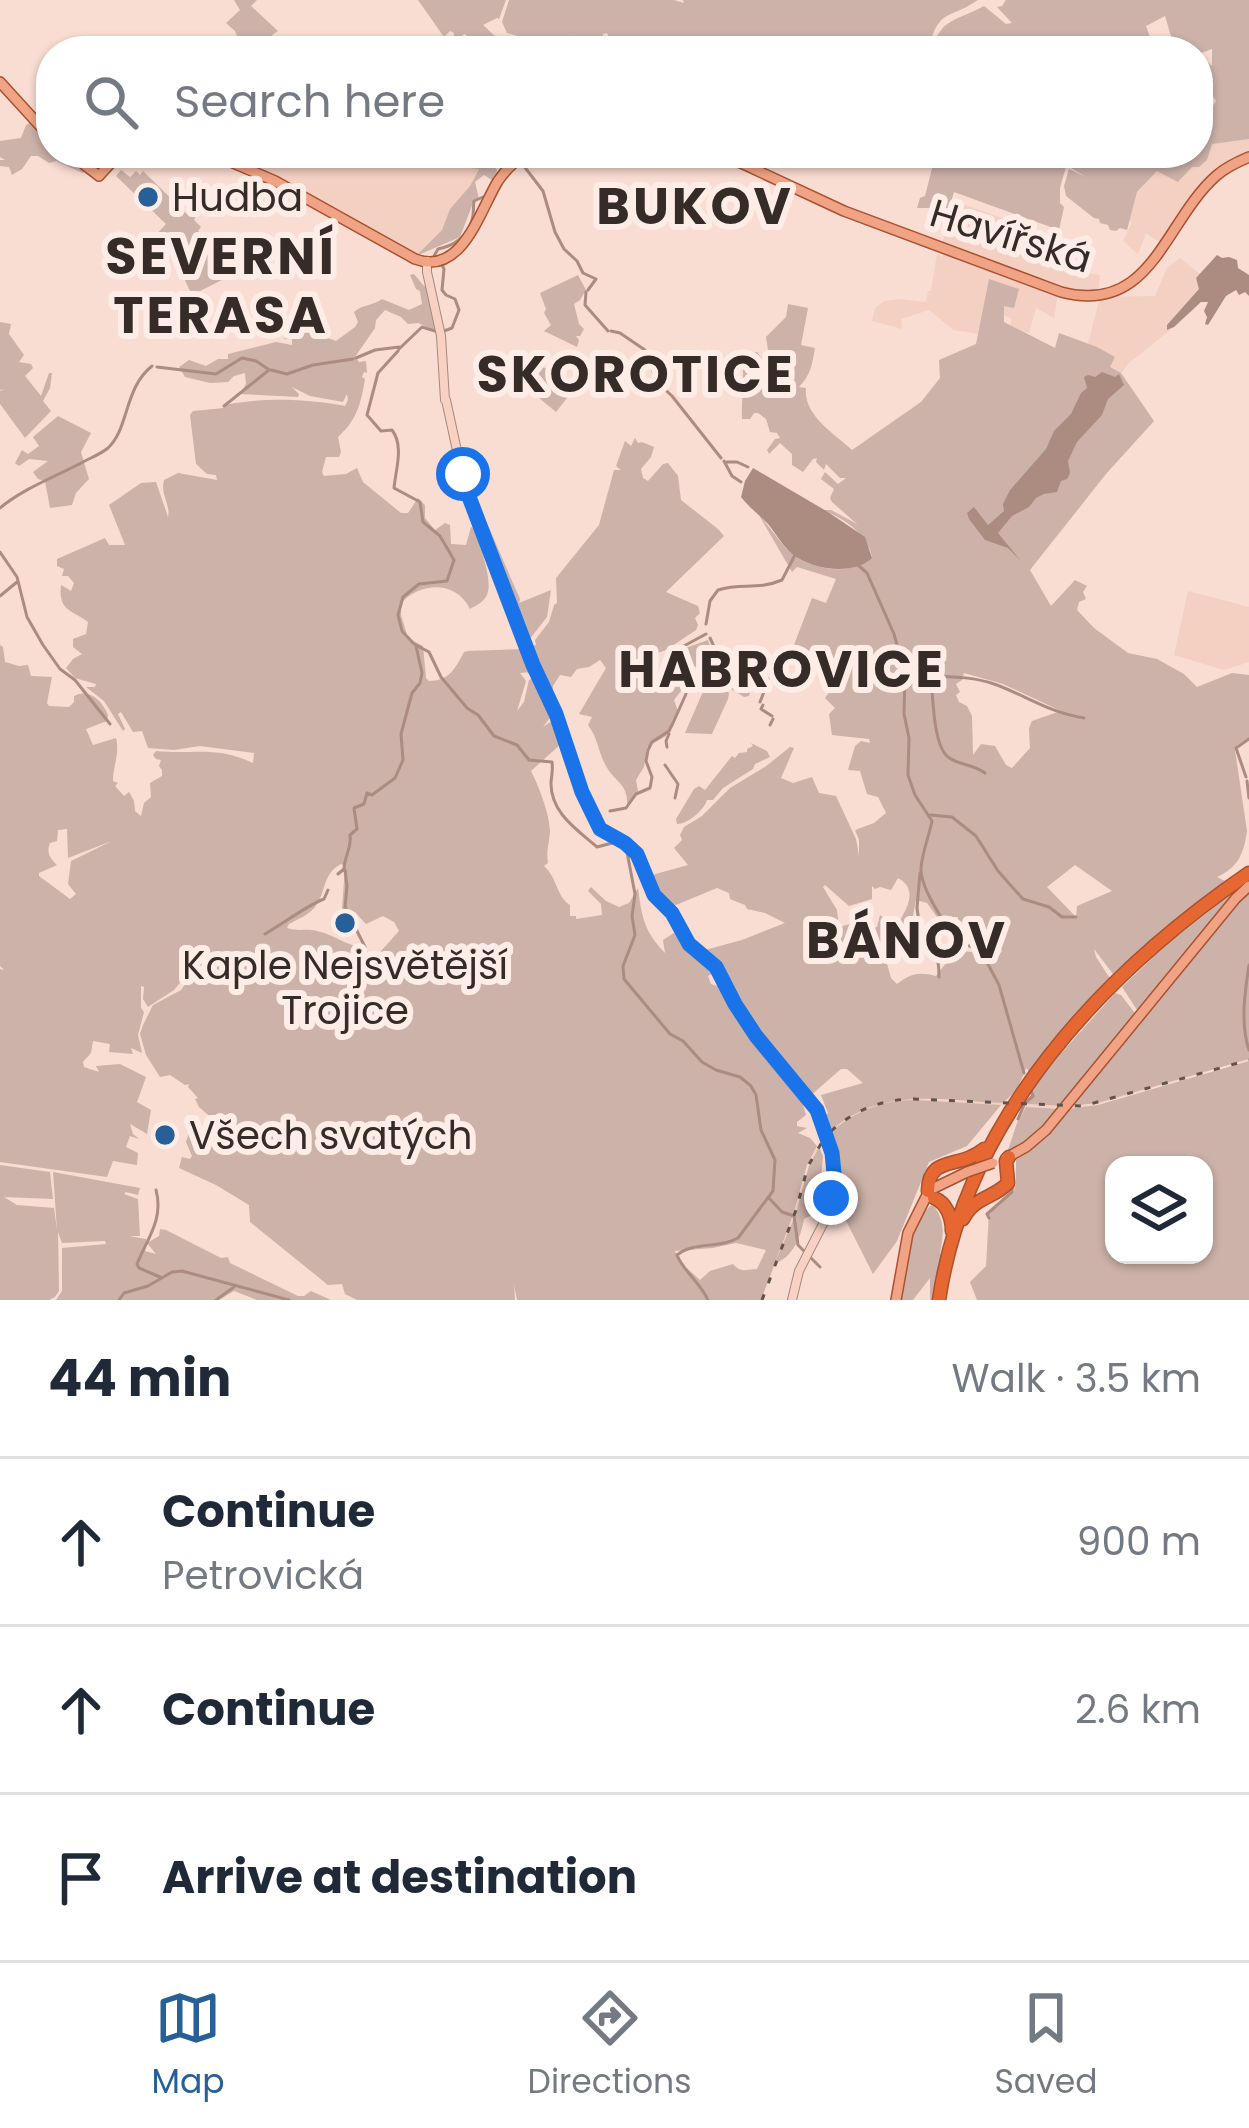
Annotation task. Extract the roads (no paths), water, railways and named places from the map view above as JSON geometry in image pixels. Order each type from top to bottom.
[{"type":"highway","points":[[940,1300],[951,1241],[967,1193],[992,1139],[1040,1068],[1117,984],[1178,927],[1249,879]]},
{"type":"highway","points":[[940,1300],[959,1225],[970,1206],[1002,1189],[1011,1114],[1045,1066],[1117,984]]},
{"type":"highway","points":[[951,1241],[949,1214],[932,1194],[929,1177],[935,1169],[974,1158],[992,1139]]},
{"type":"highway","points":[[959,1225],[1005,1162]]},
{"type":"main road","points":[[0,82],[36,122]]},
{"type":"main road","name":"Havířská","points":[[753,168],[844,211],[1061,292],[1096,296],[1119,290],[1140,277],[1211,181],[1249,157]]},
{"type":"main road","points":[[251,168],[434,261]]},
{"type":"main road","points":[[434,261],[465,241],[509,168]]},
{"type":"main road","points":[[434,261],[446,398],[465,482],[582,792],[600,829],[637,854],[654,895],[672,913],[689,944],[716,967],[756,1036],[803,1090],[824,1124],[833,1159],[832,1192],[824,1222],[797,1275],[792,1300]]},
{"type":"main road","points":[[896,1300],[906,1239],[932,1194],[963,1174],[1005,1162],[1032,1143],[1249,879]]},
{"type":"waterway","points":[[525,168],[543,191],[564,249],[583,273],[596,279],[588,290]]},
{"type":"waterway","points":[[434,256],[463,236],[472,220],[474,201],[483,197]]},
{"type":"waterway","points":[[441,263],[442,290],[455,299],[459,310],[452,328],[444,331]]},
{"type":"waterway","points":[[586,292],[585,305],[608,331]]},
{"type":"waterway","points":[[399,349],[422,327],[435,331]]},
{"type":"waterway","points":[[611,331],[645,350],[657,382],[721,458]]},
{"type":"waterway","points":[[356,358],[399,347]]},
{"type":"waterway","points":[[398,351],[378,373],[367,415],[381,431],[392,430],[396,436],[394,488],[420,502],[423,522],[440,536],[454,560],[447,581],[419,584],[403,597],[398,615],[402,631],[429,652],[441,677],[494,736],[517,745],[529,760],[552,762],[552,793],[573,826],[597,847],[616,842]]},
{"type":"waterway","points":[[157,367],[216,374],[242,358],[268,369]]},
{"type":"waterway","points":[[271,370],[287,374],[353,359]]},
{"type":"waterway","points":[[0,508],[108,448],[120,430],[136,385],[152,366]]},
{"type":"waterway","points":[[224,406],[269,370]]},
{"type":"waterway","points":[[724,461],[741,482]]},
{"type":"waterway","points":[[727,462],[748,467]]},
{"type":"waterway","points":[[0,552],[17,577],[27,617],[43,645],[110,724]]},
{"type":"waterway","points":[[706,624],[710,601],[718,590],[782,580],[796,553]]},
{"type":"waterway","points":[[859,566],[867,573],[894,634],[905,675],[908,775],[932,821],[921,868],[925,886],[950,930],[965,944],[980,949],[999,985],[1024,1073]]},
{"type":"waterway","points":[[0,596],[17,582]]},
{"type":"waterway","points":[[610,811],[626,808],[636,794],[650,788],[648,750],[669,731],[686,694],[688,666],[671,653],[706,634]]},
{"type":"waterway","points":[[710,638],[717,653],[769,679],[760,702]]},
{"type":"waterway","points":[[338,874],[344,869],[350,835],[357,829],[354,808],[364,804],[367,793],[372,795],[395,778],[403,760],[401,734],[422,673],[416,646]]},
{"type":"waterway","points":[[908,675],[983,681],[1084,718]]},
{"type":"waterway","points":[[931,678],[943,751],[952,760],[985,773]]},
{"type":"waterway","points":[[763,705],[761,709],[772,716]]},
{"type":"waterway","points":[[770,725],[773,719]]},
{"type":"waterway","points":[[667,747],[669,734]]},
{"type":"waterway","points":[[1246,777],[1236,748],[1249,739]]},
{"type":"waterway","points":[[665,765],[678,784],[675,798]]},
{"type":"waterway","points":[[1247,781],[1249,798]]},
{"type":"waterway","points":[[931,815],[952,817],[976,836],[1023,899],[1049,907],[1062,917],[1076,917]]},
{"type":"waterway","points":[[627,852],[635,894],[635,935],[623,966],[624,979],[670,1034],[702,1062],[751,1086],[761,1130],[775,1160],[773,1191],[738,1238],[677,1255],[708,1300]]},
{"type":"waterway","points":[[345,870],[345,907],[365,947]]},
{"type":"waterway","points":[[920,873],[921,936],[936,954],[939,977]]},
{"type":"waterway","points":[[265,934],[324,899],[328,890]]},
{"type":"waterway","points":[[1249,965],[1244,1018],[1249,1050]]},
{"type":"waterway","points":[[1018,1119],[1033,1096],[1031,1090]]},
{"type":"waterway","points":[[989,1218],[987,1214],[1012,1192],[1013,1174]]},
{"type":"waterway","points":[[156,1190],[156,1220],[137,1264],[160,1277]]},
{"type":"waterway","points":[[769,1198],[782,1212],[794,1216],[798,1245],[820,1267]]},
{"type":"waterway","points":[[119,1300],[124,1293],[182,1271],[289,1300]]},
{"type":"waterway","points":[[216,1300],[234,1287]]},
{"type":"railway","points":[[831,1131],[859,1112],[891,1101],[1083,1106],[1249,1060]]},
{"type":"railway","points":[[762,1300],[808,1166],[825,1137]]},
{"type":"place","name":"Hudba","points":[[148,197]]},
{"type":"place","name":"Kaple Nejsvětější Trojice","points":[[345,923]]},
{"type":"place","name":"Všech svatých","points":[[165,1135]]},
{"type":"district","name":"BUKOV","points":[[695,206]]},
{"type":"district","name":"SEVERNÍ TERASA","points":[[221,285]]},
{"type":"district","name":"SKOROTICE","points":[[636,374]]},
{"type":"district","name":"HABROVICE","points":[[782,669]]},
{"type":"district","name":"BÁNOV","points":[[907,940]]}]
